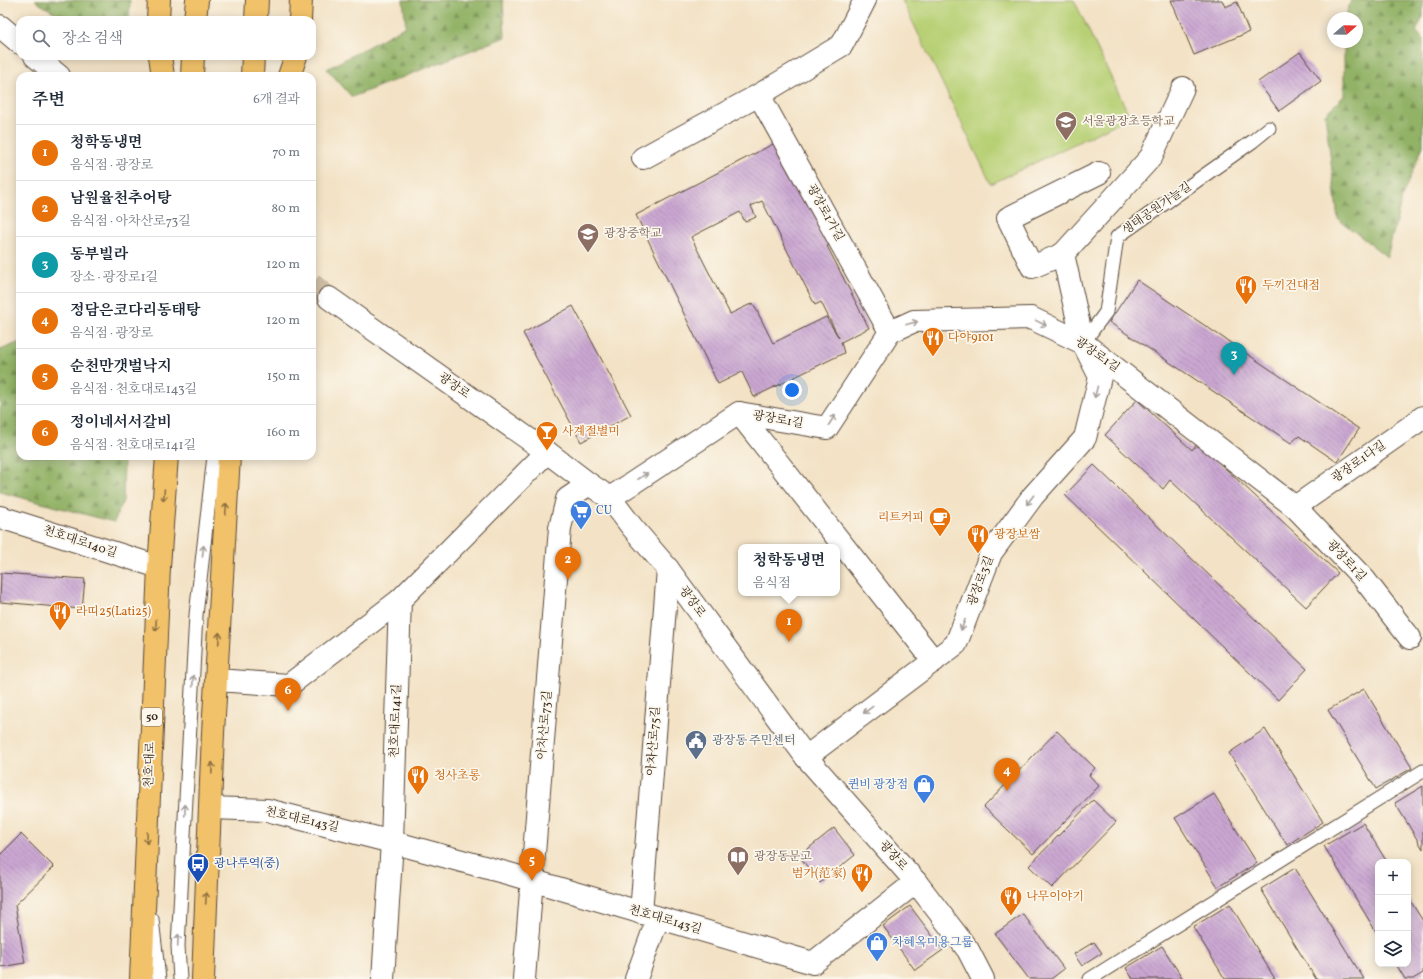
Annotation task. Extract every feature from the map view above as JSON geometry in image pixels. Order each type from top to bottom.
[{"type":"main road","points":[[158,16],[159,0]]},
{"type":"main road","points":[[195,16],[196,0]]},
{"type":"main road","points":[[256,16],[257,0]]},
{"type":"main road","points":[[300,16],[302,0]]},
{"type":"main road","points":[[161,60],[162,72]]},
{"type":"main road","points":[[192,72],[193,60]]},
{"type":"main road","points":[[252,72],[254,60]]},
{"type":"main road","points":[[290,72],[295,60]]},
{"type":"main road","name":"천호대로","points":[[141,979],[159,567],[167,460]]},
{"type":"main road","points":[[203,979],[216,680],[229,460]]},
{"type":"street","points":[[643,158],[759,95],[842,45],[865,0]]},
{"type":"street","points":[[0,26],[16,40]]},
{"type":"street","points":[[40,60],[54,72]]},
{"type":"street","points":[[1099,173],[1008,218],[1032,268],[1064,254],[1151,157],[1184,88]]},
{"type":"street","name":"광장로1가길","points":[[759,95],[890,332]]},
{"type":"street","name":"광장로3길","points":[[806,757],[956,644],[991,553],[1033,496],[1085,438],[1100,377],[1083,343],[1064,254]]},
{"type":"street","name":"광장로","points":[[329,298],[610,498],[668,570],[806,757],[916,882],[968,950],[983,979]]},
{"type":"street","name":"광장로1길","points":[[610,498],[739,413],[827,428],[890,332],[914,321],[1031,318],[1083,343],[1295,507],[1364,579],[1410,638]]},
{"type":"street","name":"광장로1길","points":[[739,413],[934,662]]},
{"type":"street","name":"광장로1다길","points":[[1295,507],[1423,417]]},
{"type":"street","points":[[216,680],[290,685],[400,600],[547,452]]},
{"type":"street","name":"아차산로73길","points":[[524,979],[560,528],[567,499],[589,484]]},
{"type":"street","name":"천호대로140길","points":[[0,517],[159,567]]},
{"type":"street","name":"아차산로75길","points":[[636,979],[649,915],[668,570]]},
{"type":"street","name":"천호대로141길","points":[[392,842],[400,600]]},
{"type":"street","name":"천호대로143길","points":[[210,808],[267,810],[392,842],[813,963],[916,882]]},
{"type":"street","points":[[383,979],[392,842]]},
{"type":"lane","name":"생태공원가늘길","points":[[1083,343],[1106,312],[1117,237],[1253,141],[1268,128]]},
{"type":"lane","points":[[180,979],[178,946],[196,615],[214,460]]},
{"type":"lane","points":[[1090,979],[1423,771]]},
{"type":"lane","points":[[146,872],[159,979]]},
{"type":"green space","points":[[35,0],[130,0],[129,16],[61,16]]},
{"type":"green space","points":[[403,0],[503,0],[505,37],[352,97],[327,69],[406,26]]},
{"type":"green space","points":[[902,0],[1074,0],[1130,117],[991,184]]},
{"type":"green space","points":[[1351,0],[1423,0],[1423,17],[1416,31],[1423,39],[1423,146],[1403,194],[1387,257],[1338,219],[1325,114],[1344,96],[1344,48],[1363,48],[1363,12],[1347,12]]},
{"type":"green space","points":[[16,344],[16,460],[124,460],[123,501],[114,522],[0,492],[0,350]]},
{"type":"building","points":[[1171,0],[1222,0],[1225,7],[1237,2],[1249,32],[1194,55]]},
{"type":"building","points":[[1300,52],[1321,81],[1279,111],[1258,82]]},
{"type":"building","points":[[777,142],[833,243],[827,246],[869,328],[841,342],[844,353],[754,397],[742,372],[718,384],[636,215]],"holes":[[[762,201],[815,305],[821,302],[839,338],[826,317],[773,343],[753,303],[730,314],[691,237],[740,212],[745,222],[756,217],[751,206]]]},
{"type":"building","points":[[1137,280],[1359,429],[1337,462],[1299,436],[1291,443],[1109,322]]},
{"type":"building","points":[[573,306],[631,415],[581,442],[523,333]]},
{"type":"building","points":[[1137,400],[1192,450],[1198,443],[1338,573],[1306,607],[1170,480],[1163,489],[1105,435]]},
{"type":"building","points":[[1094,465],[1307,669],[1278,700],[1065,495]]},
{"type":"building","points":[[1,573],[85,579],[82,609],[0,602]]},
{"type":"building","points":[[1364,689],[1412,768],[1376,789],[1328,710]]},
{"type":"building","points":[[1265,729],[1323,822],[1287,845],[1229,753]]},
{"type":"building","points":[[1057,731],[1095,768],[1089,775],[1099,786],[1033,854],[984,807]]},
{"type":"building","points":[[1423,786],[1423,849],[1395,803]]},
{"type":"building","points":[[1214,794],[1257,863],[1218,887],[1175,818]]},
{"type":"building","points":[[1093,800],[1116,822],[1052,888],[1029,866]]},
{"type":"building","points":[[1363,823],[1385,859],[1375,859],[1375,930],[1324,846]]},
{"type":"building","points":[[834,828],[855,855],[820,883],[799,856]]},
{"type":"building","points":[[21,834],[54,867],[15,905],[25,963],[0,967],[0,855]]},
{"type":"building","points":[[1295,868],[1364,979],[1316,979],[1261,889]]},
{"type":"building","points":[[1411,902],[1423,921],[1423,973],[1413,979],[1405,979],[1398,967],[1411,967]]},
{"type":"building","points":[[1230,904],[1275,979],[1225,979],[1193,927]]},
{"type":"building","points":[[910,906],[943,950],[915,970],[883,926]]},
{"type":"building","points":[[1023,914],[1064,969],[1051,979],[1029,979],[995,934]]},
{"type":"building","points":[[1094,942],[1102,953],[1082,966],[1074,954]]},
{"type":"building","points":[[1162,946],[1183,979],[1133,979],[1126,968]]},
{"type":"tunnel","points":[[316,287],[329,298]]},
{"type":"place","name":"서울광장초등학교","points":[[1066,142]]},
{"type":"place","name":"광장중학교","points":[[588,254]]},
{"type":"place","name":"두끼건대점","points":[[1246,306]]},
{"type":"place","name":"다야9101","points":[[933,358]]},
{"type":"place","name":"동부빌라","points":[[1234,375]]},
{"type":"place","name":"사계절별미","points":[[547,452]]},
{"type":"place","name":"CU","points":[[581,530]]},
{"type":"place","name":"리트커피","points":[[940,538]]},
{"type":"place","name":"광장보쌈","points":[[978,554]]},
{"type":"place","name":"남원율천추어탕","points":[[568,580]]},
{"type":"place","name":"라띠25(Lati25)","points":[[60,632]]},
{"type":"place","name":"청학동냉면","points":[[789,642]]},
{"type":"place","name":"정이네서서갈비","points":[[288,711]]},
{"type":"place","name":"광장동 주민센터","points":[[696,760]]},
{"type":"place","name":"정담은코다리동태탕","points":[[1007,791]]},
{"type":"place","name":"청사초롱","points":[[418,796]]},
{"type":"place","name":"퀸비 광장점","points":[[924,804]]},
{"type":"place","name":"광장동문고","points":[[738,876]]},
{"type":"place","name":"순천만갯벌낙지","points":[[532,881]]},
{"type":"place","name":"광나루역(중)","points":[[198,884]]},
{"type":"place","name":"범가(范家)","points":[[862,894]]},
{"type":"place","name":"나무이야기","points":[[1011,916]]},
{"type":"place","name":"차혜옥미용그룹","points":[[877,962]]}]
